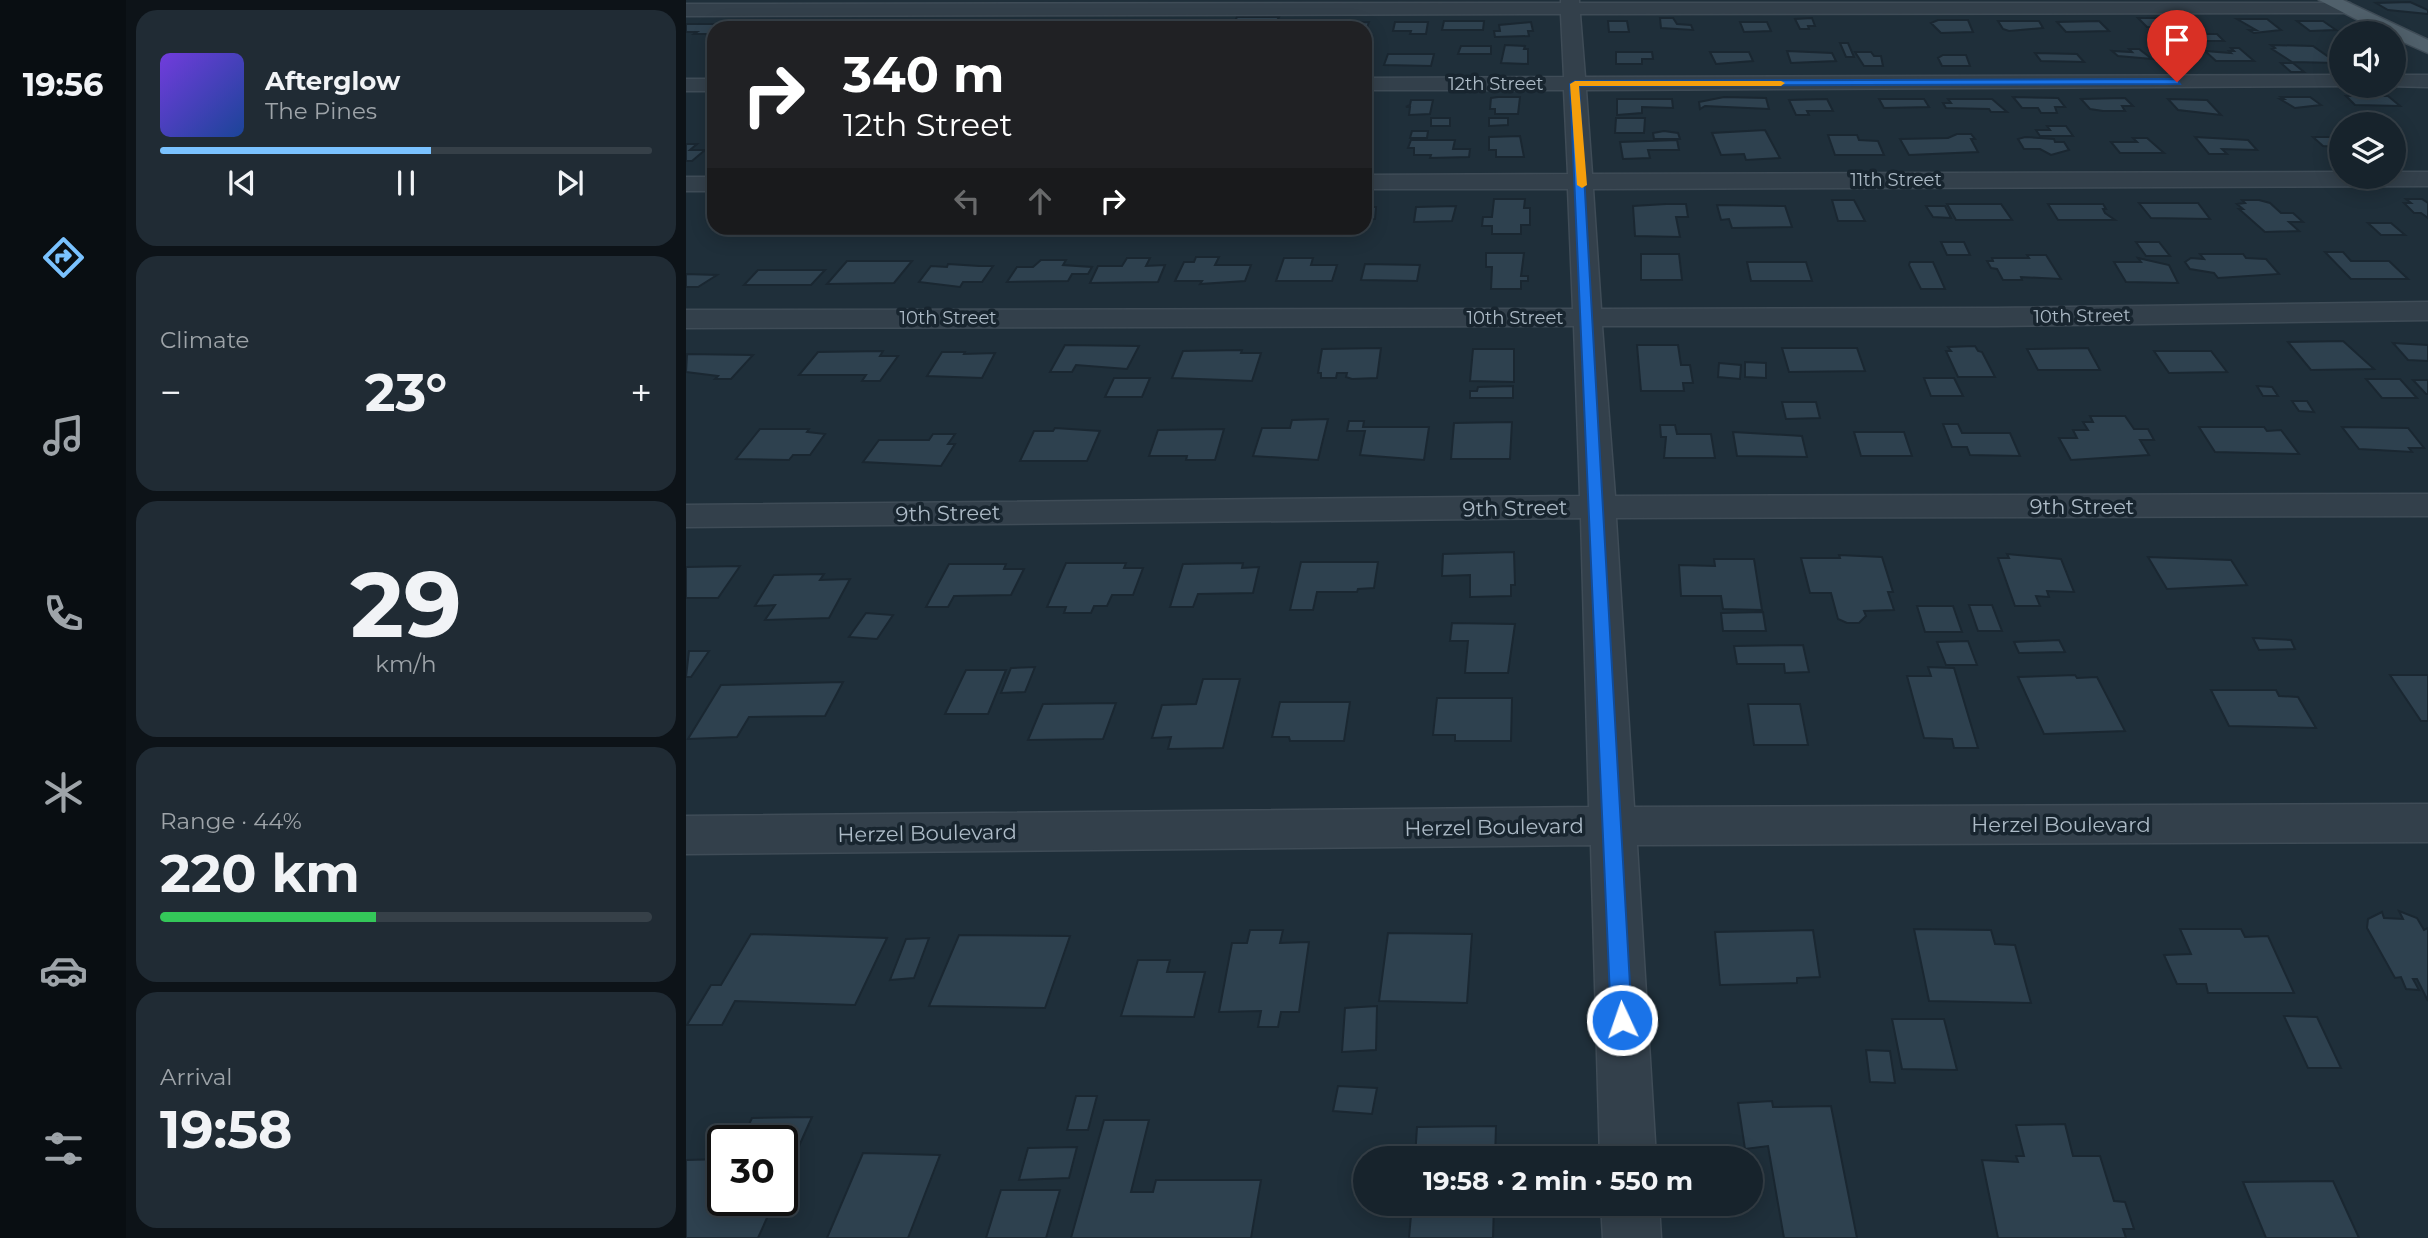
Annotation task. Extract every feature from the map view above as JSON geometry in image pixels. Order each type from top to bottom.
[{"type":"main road","points":[[2335,4],[2428,47]]},
{"type":"street","points":[[1571,4],[1589,318],[1627,1146]]},
{"type":"street","points":[[686,10],[1571,4],[2335,4]]},
{"type":"street","name":"12th Street","points":[[1372,84],[2329,81]]},
{"type":"street","points":[[2406,81],[2428,81]]},
{"type":"street","points":[[686,85],[707,85]]},
{"type":"street","name":"11th Street","points":[[1372,182],[2428,179]]},
{"type":"street","points":[[686,184],[707,184]]},
{"type":"street","name":"10th Street","points":[[686,319],[1589,318],[2428,311]]},
{"type":"street","name":"9th Street","points":[[686,516],[1598,507],[2428,505]]},
{"type":"street","name":"Herzel Boulevard","points":[[686,835],[1613,826],[2428,823]]},
{"type":"street","points":[[1631,1216],[1632,1238]]},
{"type":"building","points":[[2410,2],[2428,10],[2428,14],[2388,10],[2376,3]]},
{"type":"building","points":[[1237,17],[1279,17],[1277,21],[1235,21]]},
{"type":"building","points":[[1660,18],[1673,18],[1677,24],[1691,25],[1693,30],[1661,28]]},
{"type":"building","points":[[1812,18],[1815,26],[1808,26],[1809,29],[1800,29],[1795,19]]},
{"type":"building","points":[[2138,18],[2176,18],[2182,28],[2147,27]]},
{"type":"building","points":[[2237,19],[2267,19],[2281,30],[2254,33],[2249,30],[2256,30]]},
{"type":"building","points":[[1938,20],[1968,20],[1973,32],[1941,33],[1931,23]]},
{"type":"building","points":[[1444,21],[1484,21],[1483,30],[1442,30]]},
{"type":"building","points":[[1608,21],[1627,21],[1629,32],[1609,32]]},
{"type":"building","points":[[1998,21],[2039,21],[2043,28],[2009,31],[2003,29]]},
{"type":"building","points":[[2099,21],[2109,31],[2066,32],[2057,22]]},
{"type":"building","points":[[2297,21],[2323,21],[2329,25],[2329,30],[2310,31]]},
{"type":"building","points":[[1395,22],[1428,22],[1426,34],[1393,31]]},
{"type":"building","points":[[1531,22],[1533,31],[1528,31],[1529,36],[1495,37],[1494,31],[1500,31],[1499,25]]},
{"type":"building","points":[[1740,22],[1767,22],[1771,31],[1744,32]]},
{"type":"building","points":[[686,24],[707,24],[707,34],[686,32]]},
{"type":"building","points":[[2195,34],[2217,34],[2224,41],[2203,41]]},
{"type":"building","points":[[1840,43],[1848,43],[1854,57],[1846,57]]},
{"type":"building","points":[[1505,45],[1525,46],[1524,49],[1528,49],[1528,64],[1501,63]]},
{"type":"building","points":[[2271,45],[2313,46],[2329,57],[2329,63],[2292,62],[2272,49],[2275,48]]},
{"type":"building","points":[[1461,46],[1491,46],[1491,54],[1458,54]]},
{"type":"building","points":[[2231,48],[2239,48],[2254,61],[2216,61],[2205,51],[2231,53],[2229,51],[2234,51]]},
{"type":"building","points":[[2129,49],[2139,49],[2152,59],[2118,56],[2112,51],[2132,52]]},
{"type":"building","points":[[1787,51],[1832,53],[1836,61],[1791,63]]},
{"type":"building","points":[[1616,52],[1652,52],[1653,59],[1642,59],[1642,64],[1616,64]]},
{"type":"building","points":[[1710,52],[1749,52],[1753,61],[1716,64]]},
{"type":"building","points":[[1855,52],[1871,52],[1874,56],[1881,56],[1883,66],[1864,66]]},
{"type":"building","points":[[2035,53],[2077,54],[2084,62],[2041,61]]},
{"type":"building","points":[[1388,54],[1434,54],[1431,66],[1384,65]]},
{"type":"building","points":[[1943,55],[1966,55],[1970,66],[1942,66],[1938,58]]},
{"type":"building","points":[[2281,63],[2293,63],[2304,72],[2291,72]]},
{"type":"building","points":[[1520,97],[1518,114],[1495,114],[1495,109],[1490,109],[1491,98]]},
{"type":"building","points":[[1724,97],[1766,98],[1769,109],[1705,106],[1700,109],[1699,102]]},
{"type":"building","points":[[2013,97],[2058,98],[2065,107],[2055,107],[2057,113],[2041,113],[2038,108],[2022,108]]},
{"type":"building","points":[[2281,97],[2310,97],[2321,105],[2295,108],[2280,99],[2284,99]]},
{"type":"building","points":[[2125,98],[2133,106],[2122,106],[2125,111],[2090,109],[2081,99]]},
{"type":"building","points":[[2348,98],[2390,98],[2400,106],[2355,105]]},
{"type":"building","points":[[1617,99],[1672,99],[1673,108],[1642,107],[1642,113],[1617,115]]},
{"type":"building","points":[[1827,99],[1833,111],[1807,111],[1809,115],[1796,115],[1789,100]]},
{"type":"building","points":[[1879,99],[1924,99],[1929,107],[1884,108]]},
{"type":"building","points":[[1948,99],[1992,99],[2007,112],[1946,108],[1943,103],[1951,103]]},
{"type":"building","points":[[2168,99],[2207,100],[2221,115],[2178,110]]},
{"type":"building","points":[[1411,100],[1433,100],[1430,114],[1409,115],[1410,107],[1406,107]]},
{"type":"building","points":[[1431,118],[1450,118],[1450,126],[1431,126]]},
{"type":"building","points":[[1489,118],[1508,118],[1508,125],[1489,126]]},
{"type":"building","points":[[1616,118],[1645,118],[1644,133],[1615,133]]},
{"type":"building","points":[[2047,126],[2066,126],[2073,136],[2040,136],[2036,130],[2050,130]]},
{"type":"building","points":[[1765,130],[1780,158],[1746,160],[1744,154],[1721,155],[1712,133]]},
{"type":"building","points":[[1412,131],[1428,131],[1427,138],[1410,138]]},
{"type":"building","points":[[1653,133],[1678,133],[1680,139],[1654,139]]},
{"type":"building","points":[[1957,134],[1971,134],[1978,152],[1909,155],[1900,139],[1948,138]]},
{"type":"building","points":[[1828,135],[1857,135],[1859,140],[1878,141],[1884,155],[1835,155]]},
{"type":"building","points":[[1520,136],[1524,157],[1496,157],[1496,150],[1489,150],[1489,137]]},
{"type":"building","points":[[2195,137],[2248,140],[2257,150],[2222,149],[2227,154],[2209,154]]},
{"type":"building","points":[[2313,137],[2329,137],[2329,146],[2323,146]]},
{"type":"building","points":[[2133,138],[2147,138],[2164,153],[2120,153],[2111,142],[2137,142]]},
{"type":"building","points":[[2018,139],[2054,139],[2055,142],[2064,142],[2069,150],[2051,155],[2040,149],[2024,149]]},
{"type":"building","points":[[1411,140],[1455,140],[1453,149],[1470,149],[1469,157],[1430,158],[1431,155],[1414,155],[1414,148],[1408,148]]},
{"type":"building","points":[[1677,140],[1679,150],[1648,150],[1650,158],[1623,159],[1620,142]]},
{"type":"building","points":[[686,144],[697,144],[690,150],[705,150],[692,161],[686,161]]},
{"type":"building","points":[[1494,199],[1525,199],[1524,208],[1530,208],[1530,225],[1521,225],[1521,234],[1492,234],[1492,226],[1482,226],[1483,217],[1492,217]]},
{"type":"building","points":[[2406,199],[2422,199],[2428,203],[2428,218],[2421,213],[2414,213],[2404,203],[2411,203]]},
{"type":"building","points":[[1832,200],[1854,200],[1865,221],[1838,221]]},
{"type":"building","points":[[2242,200],[2259,200],[2270,203],[2281,213],[2293,213],[2303,222],[2289,222],[2299,231],[2265,232],[2239,209],[2243,209],[2237,204],[2245,203]]},
{"type":"building","points":[[2139,203],[2198,203],[2210,219],[2151,218]]},
{"type":"building","points":[[1686,204],[1688,217],[1676,217],[1680,237],[1635,236],[1633,206]]},
{"type":"building","points":[[1947,204],[2001,204],[2012,220],[1956,220]]},
{"type":"building","points":[[2048,204],[2103,204],[2105,213],[2115,220],[2058,220]]},
{"type":"building","points":[[1717,205],[1785,206],[1792,227],[1732,228],[1729,219],[1721,220]]},
{"type":"building","points":[[1456,206],[1452,221],[1414,222],[1416,207]]},
{"type":"building","points":[[1926,206],[1945,206],[1951,218],[1933,217]]},
{"type":"building","points":[[1372,207],[1376,207],[1375,219],[1372,219]]},
{"type":"building","points":[[2368,223],[2391,223],[2405,235],[2381,235]]},
{"type":"building","points":[[1941,242],[1964,242],[1970,255],[1947,255]]},
{"type":"building","points":[[2136,242],[2159,242],[2170,256],[2146,256]]},
{"type":"building","points":[[2325,252],[2343,252],[2351,261],[2389,261],[2408,279],[2351,279]]},
{"type":"building","points":[[1486,253],[1524,253],[1521,276],[1528,276],[1528,281],[1521,281],[1521,289],[1491,289],[1492,267],[1486,267]]},
{"type":"building","points":[[1641,254],[1679,254],[1682,280],[1641,280]]},
{"type":"building","points":[[2200,254],[2243,254],[2246,258],[2266,259],[2279,274],[2218,278],[2214,273],[2190,269],[2185,262],[2191,258],[2204,259]]},
{"type":"building","points":[[2027,255],[2046,255],[2061,279],[2021,277],[2022,280],[2003,280],[1997,269],[1991,268],[1987,261],[1993,261],[1992,258],[2029,258]]},
{"type":"building","points":[[1196,257],[1219,257],[1215,265],[1251,265],[1245,281],[1200,284],[1202,281],[1175,281],[1184,262],[1194,262]]},
{"type":"building","points":[[1127,258],[1150,258],[1146,266],[1165,265],[1158,282],[1090,283],[1098,266],[1122,266]]},
{"type":"building","points":[[1284,258],[1313,258],[1311,265],[1337,265],[1332,281],[1276,281]]},
{"type":"building","points":[[2138,258],[2169,265],[2178,283],[2126,282],[2114,262],[2141,262]]},
{"type":"building","points":[[1041,260],[1066,260],[1063,265],[1092,267],[1088,274],[1072,274],[1068,281],[1007,282],[1017,267],[1033,267]]},
{"type":"building","points":[[847,261],[912,261],[894,283],[827,284]]},
{"type":"building","points":[[1747,262],[1806,262],[1812,281],[1751,281]]},
{"type":"building","points":[[1910,262],[1933,262],[1945,289],[1921,289]]},
{"type":"building","points":[[948,264],[993,266],[982,282],[963,282],[960,287],[919,282],[931,266],[947,267]]},
{"type":"building","points":[[1365,264],[1420,265],[1417,281],[1361,280]]},
{"type":"building","points":[[758,270],[825,270],[811,285],[744,285]]},
{"type":"building","points":[[686,274],[717,275],[698,287],[686,287]]},
{"type":"building","points":[[2343,341],[2374,369],[2311,370],[2288,342]]},
{"type":"building","points":[[2393,343],[2428,345],[2428,361],[2408,360]]},
{"type":"building","points":[[1065,345],[1139,346],[1127,369],[1076,365],[1072,372],[1050,372]]},
{"type":"building","points":[[1637,345],[1678,345],[1681,365],[1690,365],[1693,383],[1683,383],[1684,391],[1641,391]]},
{"type":"building","points":[[1975,346],[1982,352],[1995,377],[1958,377],[1946,351],[1951,351],[1948,347]]},
{"type":"building","points":[[1381,348],[1377,378],[1352,379],[1346,377],[1347,373],[1337,373],[1336,378],[1321,378],[1321,373],[1318,373],[1322,349]]},
{"type":"building","points":[[1782,348],[1857,348],[1865,371],[1789,372]]},
{"type":"building","points":[[2088,348],[2100,370],[2038,370],[2027,349]]},
{"type":"building","points":[[1473,349],[1514,349],[1514,382],[1470,381]]},
{"type":"building","points":[[1242,350],[1241,353],[1261,353],[1252,381],[1172,378],[1183,351]]},
{"type":"building","points":[[883,351],[880,356],[898,356],[880,381],[862,381],[866,375],[799,375],[818,352]]},
{"type":"building","points":[[2154,351],[2211,351],[2227,372],[2169,373]]},
{"type":"building","points":[[942,352],[995,353],[982,378],[927,376]]},
{"type":"building","points":[[687,354],[753,355],[731,379],[715,379],[718,376],[686,372]]},
{"type":"building","points":[[1745,362],[1766,363],[1766,378],[1745,377]]},
{"type":"building","points":[[1719,363],[1741,365],[1740,379],[1718,377]]},
{"type":"building","points":[[1114,378],[1150,378],[1142,397],[1105,397]]},
{"type":"building","points":[[1924,378],[1954,378],[1963,396],[1931,396]]},
{"type":"building","points":[[2366,379],[2400,379],[2417,398],[2382,398]]},
{"type":"building","points":[[2413,380],[2428,380],[2428,394],[2426,394]]},
{"type":"building","points":[[1513,386],[1513,398],[1470,398],[1470,391],[1477,391],[1478,387]]},
{"type":"building","points":[[2257,386],[2272,387],[2278,396],[2263,396]]},
{"type":"building","points":[[2292,401],[2307,401],[2314,412],[2299,411]]},
{"type":"building","points":[[1782,402],[1816,402],[1820,418],[1786,419]]},
{"type":"building","points":[[2090,416],[2125,416],[2134,429],[2148,429],[2154,440],[2140,440],[2149,455],[2071,460],[2059,438],[2077,438],[2073,430],[2088,430],[2083,422],[2093,422]]},
{"type":"building","points":[[1328,419],[1318,460],[1253,456],[1262,428],[1290,428],[1292,420]]},
{"type":"building","points":[[1349,421],[1364,421],[1363,427],[1429,427],[1424,460],[1360,455],[1365,431],[1347,431]]},
{"type":"building","points":[[1512,422],[1510,459],[1451,459],[1454,423]]},
{"type":"building","points":[[1943,424],[1958,424],[1962,433],[2010,433],[2020,456],[1970,455],[1967,447],[1952,447]]},
{"type":"building","points":[[1660,425],[1675,425],[1677,434],[1711,434],[1715,458],[1664,458],[1666,437],[1661,437]]},
{"type":"building","points":[[2199,427],[2264,427],[2267,431],[2281,430],[2299,454],[2215,452]]},
{"type":"building","points":[[2342,427],[2408,428],[2424,448],[2409,448],[2412,452],[2359,449]]},
{"type":"building","points":[[1055,428],[1100,431],[1087,461],[1020,461],[1034,431],[1053,431]]},
{"type":"building","points":[[760,429],[809,429],[807,432],[825,434],[810,455],[793,455],[789,460],[736,459]]},
{"type":"building","points":[[1224,429],[1215,460],[1186,460],[1187,456],[1149,456],[1158,430]]},
{"type":"building","points":[[1733,432],[1802,436],[1807,457],[1737,456]]},
{"type":"building","points":[[1854,432],[1904,432],[1912,456],[1861,456]]},
{"type":"building","points":[[933,434],[955,434],[948,444],[955,444],[941,466],[863,462],[879,440],[929,440]]},
{"type":"building","points":[[1514,552],[1515,585],[1511,585],[1511,596],[1470,597],[1470,575],[1442,576],[1443,554]]},
{"type":"building","points":[[2007,554],[2061,559],[2074,592],[2047,591],[2049,597],[2036,596],[2040,606],[2015,606],[1998,558],[2009,558]]},
{"type":"building","points":[[1839,555],[1882,557],[1893,592],[1888,592],[1894,610],[1864,611],[1866,616],[1859,623],[1847,623],[1838,619],[1831,593],[1810,593],[1801,558],[1840,558]]},
{"type":"building","points":[[2148,557],[2231,560],[2247,585],[2167,589]]},
{"type":"building","points":[[1714,559],[1754,559],[1762,610],[1723,609],[1721,596],[1681,596],[1679,565],[1715,566]]},
{"type":"building","points":[[1301,562],[1378,562],[1374,588],[1358,589],[1357,592],[1317,592],[1313,610],[1290,610]]},
{"type":"building","points":[[1066,563],[1126,563],[1124,568],[1143,568],[1133,595],[1112,595],[1107,606],[1094,606],[1091,613],[1064,613],[1066,607],[1047,607]]},
{"type":"building","points":[[1243,563],[1242,568],[1259,567],[1253,593],[1198,594],[1193,607],[1170,607],[1183,564]]},
{"type":"building","points":[[949,564],[1006,564],[1004,569],[1024,569],[1011,595],[954,596],[948,607],[926,607]]},
{"type":"building","points":[[740,566],[718,598],[686,598],[686,567]]},
{"type":"building","points":[[824,574],[820,580],[850,579],[829,618],[765,620],[775,605],[755,606],[774,575]]},
{"type":"building","points":[[1969,605],[1992,605],[2002,631],[1978,631]]},
{"type":"building","points":[[1917,606],[1953,606],[1962,632],[1925,632]]},
{"type":"building","points":[[1763,612],[1766,631],[1723,631],[1721,613]]},
{"type":"building","points":[[866,613],[893,615],[877,639],[849,637]]},
{"type":"building","points":[[1452,623],[1515,624],[1508,673],[1465,673],[1468,641],[1450,641]]},
{"type":"building","points":[[2253,638],[2291,640],[2295,649],[2259,650]]},
{"type":"building","points":[[2059,640],[2065,652],[2019,653],[2014,642]]},
{"type":"building","points":[[1968,641],[1977,665],[1946,665],[1937,642]]},
{"type":"building","points":[[1803,645],[1809,672],[1785,673],[1784,664],[1737,664],[1734,646]]},
{"type":"building","points":[[689,651],[709,651],[691,677],[686,677]]},
{"type":"building","points":[[1035,667],[1025,692],[1001,693],[1011,668]]},
{"type":"building","points":[[1928,667],[1954,668],[1978,748],[1954,748],[1952,739],[1924,738],[1907,676],[1931,676]]},
{"type":"building","points":[[966,670],[1006,670],[988,714],[945,714]]},
{"type":"building","points":[[2075,675],[2077,678],[2097,677],[2125,731],[2044,734],[2018,677]]},
{"type":"building","points":[[2390,675],[2428,675],[2428,721],[2421,721]]},
{"type":"building","points":[[1203,679],[1240,679],[1223,748],[1168,749],[1171,737],[1152,738],[1162,705],[1196,704]]},
{"type":"building","points":[[843,682],[825,716],[749,717],[737,737],[688,739],[721,685]]},
{"type":"building","points":[[2211,690],[2276,690],[2279,696],[2298,697],[2316,728],[2229,726]]},
{"type":"building","points":[[1437,698],[1512,698],[1511,741],[1455,741],[1455,735],[1433,735]]},
{"type":"building","points":[[1280,702],[1350,702],[1344,741],[1290,741],[1289,737],[1272,737]]},
{"type":"building","points":[[1116,703],[1103,739],[1028,740],[1043,704]]},
{"type":"building","points":[[1748,704],[1800,704],[1808,745],[1754,745]]},
{"type":"building","points":[[2399,911],[2417,918],[2424,930],[2428,928],[2428,1001],[2417,979],[2413,979],[2419,990],[2406,989],[2401,977],[2395,978],[2367,928],[2368,919],[2382,912],[2384,918],[2403,919]]},
{"type":"building","points":[[1914,929],[1991,930],[1995,944],[2015,945],[2031,1003],[1929,1001]]},
{"type":"building","points":[[2180,929],[2241,929],[2245,937],[2268,936],[2294,993],[2208,993],[2206,984],[2177,984],[2164,955],[2191,954]]},
{"type":"building","points":[[1250,930],[1283,930],[1280,943],[1309,942],[1299,1012],[1281,1012],[1278,1027],[1258,1027],[1261,1011],[1219,1012],[1232,943],[1247,943]]},
{"type":"building","points":[[1813,930],[1820,977],[1797,978],[1797,983],[1720,985],[1715,932]]},
{"type":"building","points":[[1388,933],[1472,934],[1467,1003],[1379,1001]]},
{"type":"building","points":[[751,934],[887,938],[855,1005],[735,1001],[722,1025],[687,1025],[711,985],[721,985]]},
{"type":"building","points":[[959,935],[1070,936],[1045,1008],[929,1006]]},
{"type":"building","points":[[929,938],[914,978],[890,980],[906,939]]},
{"type":"building","points":[[1138,960],[1170,960],[1167,972],[1205,972],[1194,1017],[1121,1016]]},
{"type":"building","points":[[1377,1006],[1376,1050],[1342,1052],[1345,1008]]},
{"type":"building","points":[[2284,1016],[2317,1017],[2341,1068],[2308,1068]]},
{"type":"building","points":[[1892,1019],[1944,1019],[1957,1070],[1902,1069]]},
{"type":"building","points":[[1866,1050],[1890,1051],[1895,1083],[1870,1082]]},
{"type":"building","points":[[1338,1086],[1377,1088],[1372,1114],[1333,1111]]},
{"type":"building","points":[[1076,1096],[1097,1096],[1088,1130],[1067,1130]]},
{"type":"building","points":[[1772,1101],[1773,1107],[1831,1106],[1857,1238],[1784,1238],[1768,1146],[1745,1146],[1738,1103]]},
{"type":"building","points":[[812,1117],[798,1148],[798,1125],[749,1125],[752,1118]]},
{"type":"building","points":[[1104,1120],[1149,1120],[1131,1192],[1153,1192],[1156,1180],[1261,1180],[1251,1238],[1071,1238]]},
{"type":"building","points":[[2065,1124],[2073,1156],[2100,1156],[2114,1201],[2125,1202],[2134,1229],[2123,1229],[2126,1238],[1998,1238],[1982,1160],[2018,1162],[2016,1156],[2024,1156],[2016,1125]]},
{"type":"building","points":[[1496,1126],[1495,1146],[1416,1146],[1417,1127]]},
{"type":"building","points":[[1077,1147],[1069,1178],[1019,1180],[1028,1148]]},
{"type":"building","points":[[863,1153],[940,1155],[908,1238],[827,1238]]},
{"type":"building","points":[[707,1159],[707,1216],[768,1216],[758,1238],[686,1238],[686,1160]]},
{"type":"building","points":[[2333,1181],[2359,1238],[2266,1238],[2243,1182]]},
{"type":"building","points":[[1001,1190],[1060,1190],[1046,1238],[986,1238]]},
{"type":"building","points":[[1411,1216],[1494,1216],[1493,1238],[1409,1238]]},
{"type":"slow traffic","points":[[1582,185],[1575,84],[1781,83]]},
{"type":"route","points":[[1622,1020],[1596,453],[1575,84],[2177,82]]}]
